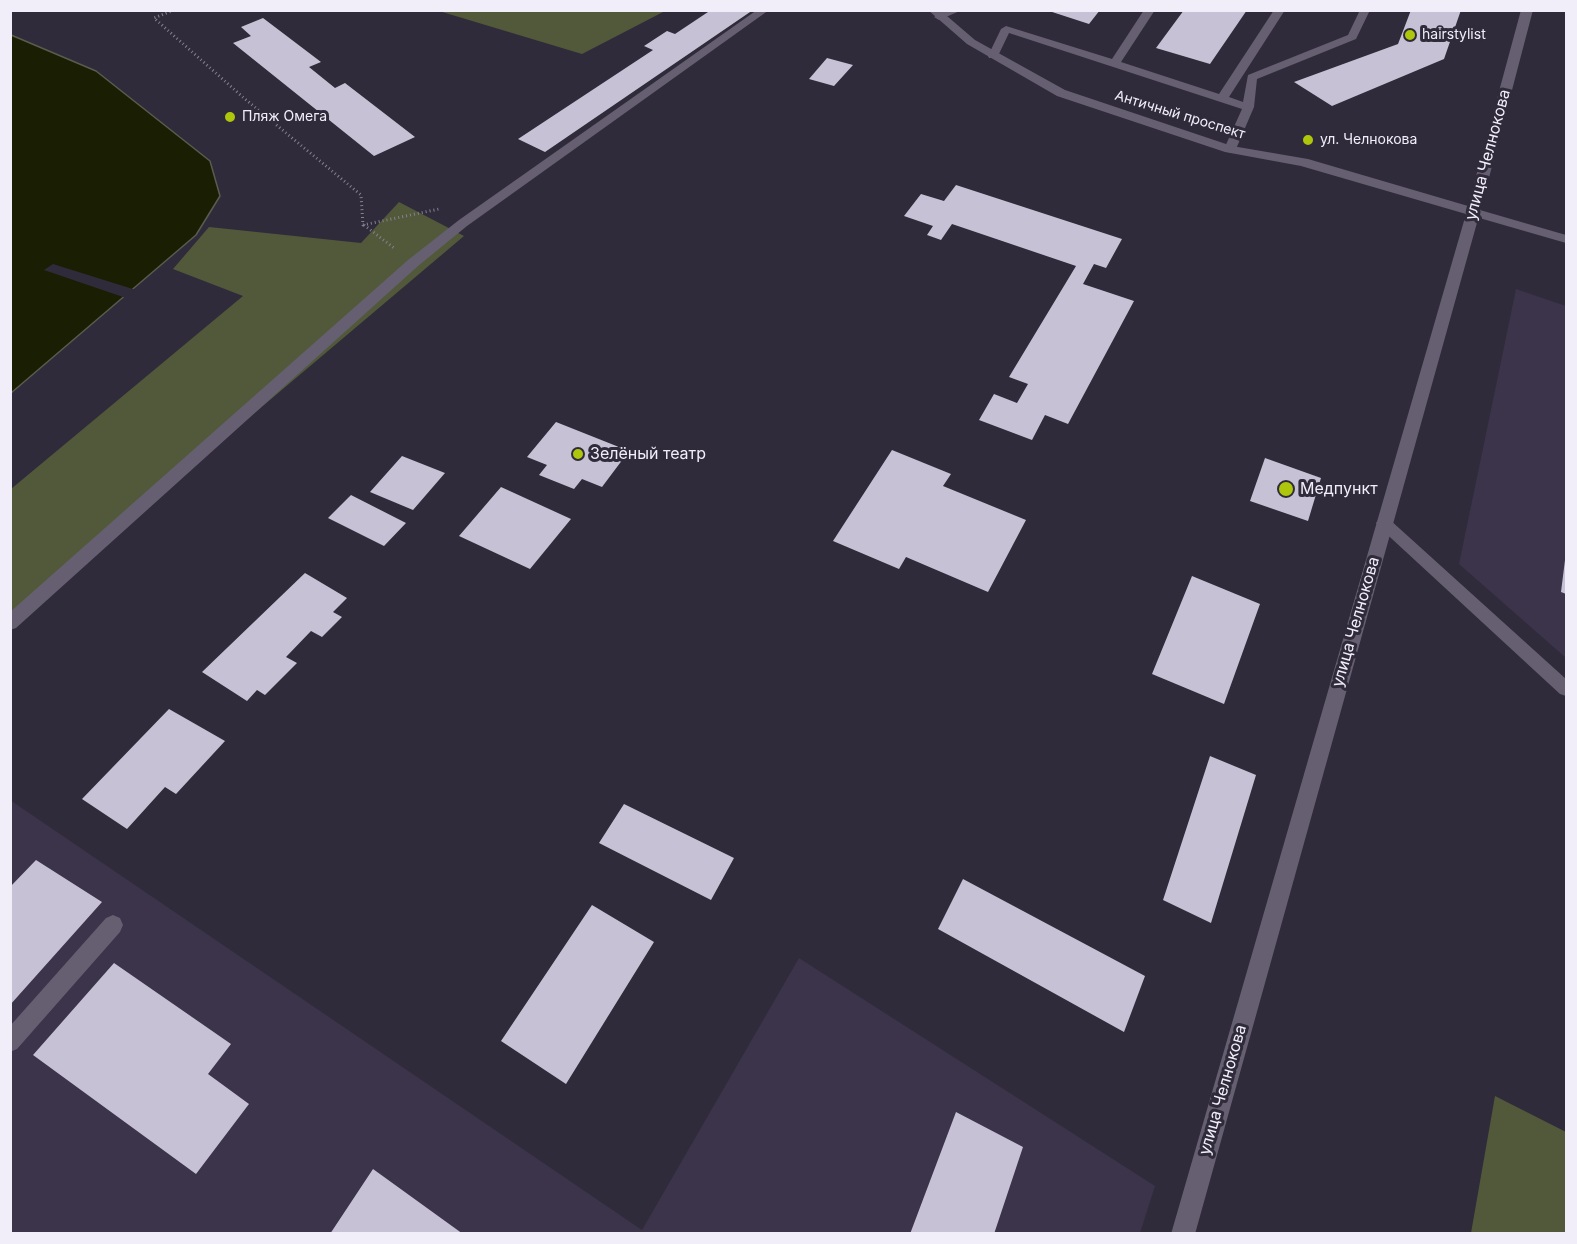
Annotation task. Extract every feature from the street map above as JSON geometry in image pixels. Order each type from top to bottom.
[{"type":"street","name":"улица Челнокова","points":[[1183,1233],[1473,212],[1527,10]]},
{"type":"street","name":"Античный проспект","points":[[936,14],[993,56],[1061,93],[1230,149],[1304,162],[1473,212]]},
{"type":"lane","points":[[10,622],[413,263],[472,218],[764,10]]},
{"type":"lane","points":[[936,14],[957,10]]},
{"type":"lane","points":[[1114,64],[1150,10]]},
{"type":"lane","points":[[1221,100],[1280,10]]},
{"type":"lane","points":[[1230,149],[1248,107],[1252,77],[1352,37],[1365,10]]},
{"type":"lane","points":[[993,56],[1005,29],[1248,107]]},
{"type":"lane","points":[[1473,212],[1566,239]]},
{"type":"lane","points":[[1384,523],[1566,689]]},
{"type":"lane","points":[[10,1042],[112,925]]},
{"type":"path","points":[[174,10],[154,18],[245,99],[361,195],[363,225],[413,263]]},
{"type":"path","points":[[363,225],[440,209],[472,218]]},
{"type":"shaded area","points":[[439,11],[663,12],[582,54]]},
{"type":"shaded area","points":[[11,35],[96,71],[210,161],[220,196],[196,235],[11,393]]},
{"type":"shaded area","points":[[399,202],[464,236],[77,563],[11,623],[11,489],[243,296],[173,269],[209,227],[361,243]]},
{"type":"shaded area","points":[[1516,289],[1566,306],[1566,658],[1459,564]]},
{"type":"shaded area","points":[[10,800],[642,1230],[799,958],[1155,1186],[1140,1233],[11,1233]]},
{"type":"shaded area","points":[[1495,1096],[1566,1132],[1566,1233],[1471,1233]]},
{"type":"pier","points":[[53,264],[136,290],[126,298],[44,270]]},
{"type":"building","points":[[711,10],[753,10],[545,152],[518,139],[653,50],[644,46],[667,31],[675,34]]},
{"type":"building","points":[[1046,10],[1100,10],[1089,24]]},
{"type":"building","points":[[1184,10],[1247,10],[1210,64],[1156,48]]},
{"type":"building","points":[[1411,10],[1461,10],[1444,59],[1332,106],[1294,82],[1398,44]]},
{"type":"building","points":[[263,18],[321,62],[309,67],[335,88],[345,83],[415,137],[374,156],[233,43],[251,36],[241,27]]},
{"type":"building","points":[[827,58],[853,65],[834,86],[809,79]]},
{"type":"building","points":[[956,185],[1122,239],[1106,268],[1094,264],[1083,284],[1134,301],[1068,424],[1045,415],[1032,440],[979,420],[994,394],[1017,403],[1028,384],[1009,377],[1076,266],[952,224],[941,240],[927,235],[933,226],[904,216],[921,194],[944,201]]},
{"type":"building","name":"Зелёный театр","points":[[556,422],[629,451],[602,487],[582,479],[574,489],[539,475],[547,465],[527,457]]},
{"type":"building","points":[[892,450],[951,474],[943,486],[1026,520],[988,592],[906,557],[899,569],[833,541]]},
{"type":"building","points":[[402,456],[445,473],[413,510],[370,492]]},
{"type":"building","name":"Медпункт","points":[[1265,458],[1321,478],[1308,521],[1250,501]]},
{"type":"building","points":[[501,487],[571,519],[530,569],[459,536]]},
{"type":"building","points":[[351,495],[406,523],[384,546],[328,518]]},
{"type":"building","points":[[1566,560],[1566,594],[1561,592]]},
{"type":"building","points":[[305,573],[347,598],[333,612],[342,617],[322,637],[311,631],[286,657],[297,663],[265,695],[257,690],[247,701],[202,672]]},
{"type":"building","points":[[1192,576],[1260,604],[1224,704],[1152,674]]},
{"type":"building","points":[[169,709],[225,741],[176,794],[165,787],[127,829],[82,799]]},
{"type":"building","points":[[1210,756],[1256,775],[1211,923],[1163,900]]},
{"type":"building","points":[[624,804],[734,858],[711,900],[599,843]]},
{"type":"building","points":[[36,860],[102,902],[10,1005],[10,887]]},
{"type":"building","points":[[963,879],[1145,976],[1124,1032],[938,929]]},
{"type":"building","points":[[592,905],[654,942],[566,1084],[501,1041]]},
{"type":"building","points":[[114,963],[231,1044],[208,1074],[249,1104],[196,1174],[33,1055]]},
{"type":"building","points":[[956,1112],[1023,1147],[994,1234],[910,1234]]},
{"type":"building","points":[[373,1169],[463,1234],[330,1234]]},
{"type":"place","name":"hairstylist","points":[[1410,35]]},
{"type":"place","name":"Пляж Омега","points":[[230,117]]},
{"type":"place","name":"ул. Челнокова","points":[[1308,140]]},
{"type":"place","name":"Зелёный театр","points":[[578,454]]},
{"type":"place","name":"Медпункт","points":[[1286,489]]}]
